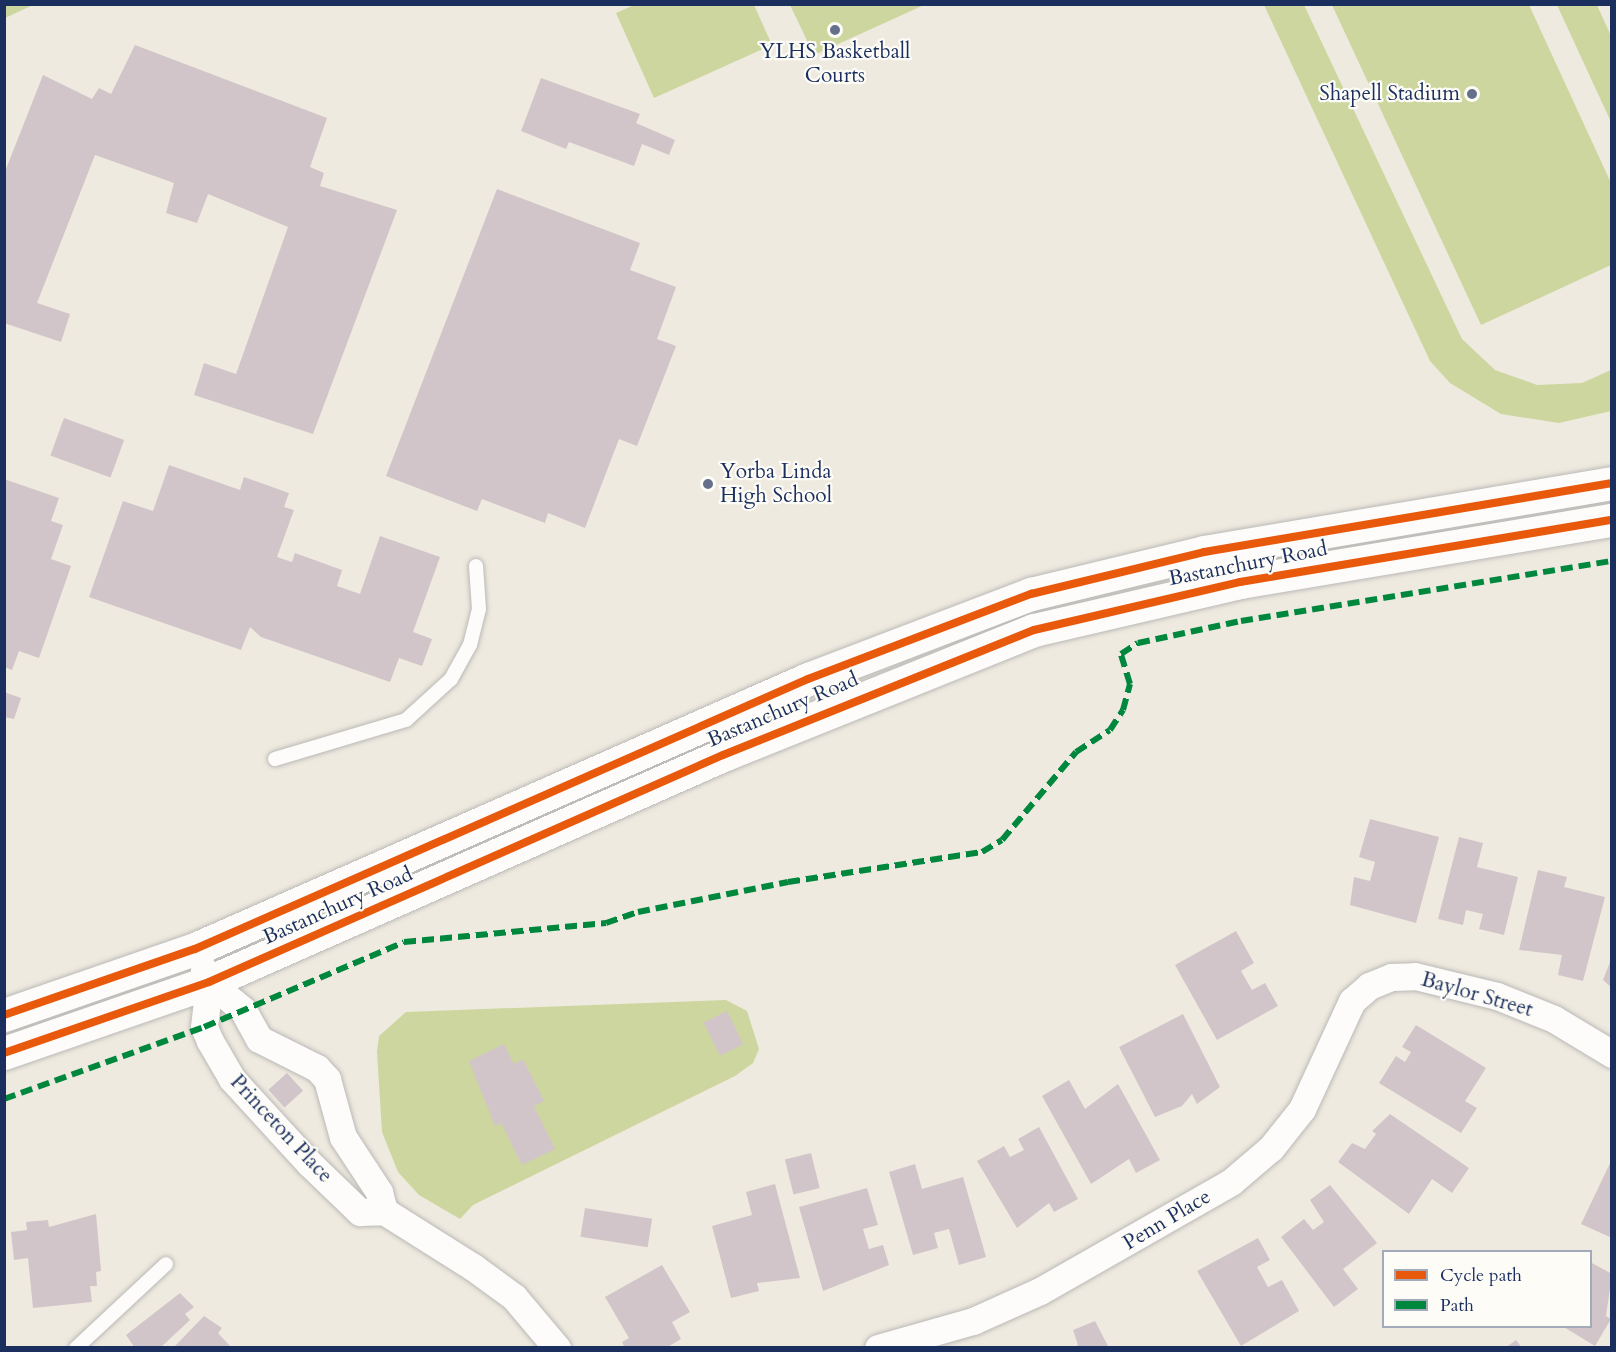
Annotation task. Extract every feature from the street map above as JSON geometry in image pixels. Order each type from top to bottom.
[{"type":"main road","name":"Bastanchury Road","points":[[4,1015],[195,949],[808,679],[959,620],[1097,575],[1281,538],[1611,483]]},
{"type":"main road","name":"Bastanchury Road","points":[[4,1053],[209,982],[945,661],[1102,611],[1240,582],[1611,520]]},
{"type":"main road","points":[[1102,611],[1101,602],[1110,591],[1252,561],[1281,538]]},
{"type":"main road","points":[[802,722],[801,710],[813,697],[946,640],[959,620]]},
{"type":"street","name":"Princeton Place","points":[[195,949],[209,982],[243,1010],[260,1039],[317,1068],[327,1079],[343,1137],[380,1192],[384,1211]]},
{"type":"street","name":"Baylor Street","points":[[1369,986],[1415,976],[1497,996],[1554,1019],[1611,1054]]},
{"type":"street","name":"Princeton Place","points":[[209,982],[204,1027],[210,1041],[232,1079],[309,1163],[360,1212],[384,1211],[514,1297],[557,1347]]},
{"type":"street","name":"Penn Place","points":[[878,1347],[973,1321],[1040,1291],[1231,1182],[1271,1148],[1302,1109],[1352,1001],[1369,986]]},
{"type":"street","points":[[309,1163],[343,1137]]},
{"type":"lane","points":[[275,759],[406,720],[451,679],[470,645],[480,609],[476,566]]},
{"type":"lane","points":[[76,1347],[166,1264]]},
{"type":"green space","points":[[5,4],[33,4],[33,5],[5,18]]},
{"type":"green space","points":[[634,5],[754,5],[772,45],[654,98],[616,13]]},
{"type":"green space","name":"YLHS Basketball Courts","points":[[790,5],[924,5],[814,55]]},
{"type":"green space","points":[[1264,5],[1304,5],[1462,339],[1495,370],[1537,385],[1582,383],[1611,370],[1611,411],[1559,423],[1501,414],[1450,383],[1430,361]]},
{"type":"green space","name":"Shapell Stadium","points":[[1332,5],[1529,5],[1611,183],[1611,265],[1481,325]]},
{"type":"green space","points":[[1557,5],[1597,5],[1611,36],[1611,122]]},
{"type":"green space","points":[[726,1000],[747,1011],[759,1049],[753,1063],[735,1076],[473,1205],[460,1219],[419,1195],[398,1172],[382,1132],[377,1052],[379,1036],[406,1012]]},
{"type":"building","points":[[135,45],[327,118],[310,167],[324,173],[320,186],[397,210],[313,434],[194,395],[204,363],[236,374],[288,227],[208,194],[197,223],[166,213],[174,183],[95,155],[37,303],[70,314],[61,342],[4,323],[4,174],[43,75],[92,99],[99,88],[111,94]]},
{"type":"building","points":[[541,78],[640,114],[636,123],[675,140],[669,155],[642,144],[634,166],[569,142],[566,149],[521,131]]},
{"type":"building","points":[[497,189],[640,243],[630,270],[676,287],[657,339],[676,346],[637,446],[619,439],[585,528],[548,513],[545,523],[482,499],[477,511],[386,476]]},
{"type":"building","points":[[64,418],[124,440],[110,477],[50,456]]},
{"type":"building","points":[[169,465],[240,490],[244,477],[289,493],[284,507],[294,510],[277,557],[292,562],[295,553],[342,570],[337,586],[360,594],[380,536],[440,557],[413,632],[432,639],[422,666],[399,658],[390,682],[261,637],[250,627],[241,650],[89,597],[123,501],[153,511]]},
{"type":"building","points":[[4,479],[59,498],[51,521],[63,525],[51,559],[71,566],[39,658],[19,651],[12,670],[4,667]]},
{"type":"building","points":[[4,692],[21,698],[14,719],[4,717]]},
{"type":"building","points":[[1370,819],[1439,837],[1416,923],[1350,905],[1354,877],[1370,881],[1375,862],[1359,857]]},
{"type":"building","points":[[1459,837],[1483,843],[1477,867],[1518,877],[1504,935],[1479,929],[1483,914],[1466,910],[1463,925],[1438,919]]},
{"type":"building","points":[[1538,870],[1567,877],[1564,887],[1605,897],[1583,981],[1558,975],[1562,955],[1519,950]]},
{"type":"building","points":[[1236,931],[1254,963],[1241,971],[1252,990],[1265,983],[1278,1006],[1217,1040],[1175,965]]},
{"type":"building","points":[[1612,957],[1612,988],[1603,980]]},
{"type":"building","points":[[727,1011],[743,1044],[720,1056],[704,1022]]},
{"type":"building","points":[[1183,1014],[1220,1087],[1197,1104],[1192,1094],[1182,1106],[1155,1117],[1119,1047]]},
{"type":"building","points":[[1416,1025],[1486,1068],[1465,1101],[1477,1108],[1461,1133],[1379,1083],[1396,1056],[1405,1062],[1411,1052],[1402,1047]]},
{"type":"building","points":[[504,1044],[514,1064],[523,1059],[544,1101],[534,1106],[555,1149],[522,1165],[501,1123],[495,1126],[469,1061]]},
{"type":"building","points":[[287,1073],[303,1091],[284,1108],[268,1090]]},
{"type":"building","points":[[1069,1080],[1085,1109],[1118,1084],[1160,1160],[1136,1173],[1129,1159],[1091,1184],[1042,1096]]},
{"type":"building","points":[[1390,1114],[1469,1168],[1452,1193],[1432,1179],[1409,1214],[1338,1162],[1352,1143],[1365,1149],[1376,1134],[1372,1131]]},
{"type":"building","points":[[1039,1127],[1078,1199],[1054,1212],[1049,1203],[1017,1228],[977,1161],[1004,1146],[1010,1157],[1024,1150],[1018,1139]]},
{"type":"building","points":[[811,1153],[820,1188],[794,1194],[785,1160]]},
{"type":"building","points":[[1612,1159],[1612,1238],[1581,1224]]},
{"type":"building","points":[[915,1164],[922,1189],[963,1177],[986,1257],[959,1265],[949,1229],[934,1233],[938,1248],[913,1255],[889,1172]]},
{"type":"building","points":[[775,1184],[800,1278],[757,1283],[759,1291],[731,1298],[712,1226],[752,1215],[746,1192]]},
{"type":"building","points":[[1330,1185],[1377,1243],[1343,1269],[1358,1289],[1334,1307],[1281,1237],[1304,1219],[1313,1230],[1324,1222],[1310,1200]]},
{"type":"building","points":[[867,1188],[878,1225],[863,1229],[869,1249],[883,1245],[889,1265],[823,1291],[799,1207]]},
{"type":"building","points":[[585,1208],[652,1219],[648,1247],[580,1237]]},
{"type":"building","points":[[96,1214],[101,1271],[96,1272],[97,1286],[90,1286],[92,1302],[33,1308],[28,1258],[14,1260],[11,1232],[27,1230],[26,1222],[48,1220],[49,1227]]},
{"type":"building","points":[[1258,1238],[1270,1260],[1257,1267],[1268,1287],[1282,1280],[1299,1311],[1241,1346],[1197,1271]]},
{"type":"building","points":[[1592,1263],[1612,1274],[1606,1316],[1611,1319],[1595,1346],[1565,1328],[1592,1328]]},
{"type":"building","points":[[662,1265],[690,1312],[672,1322],[681,1339],[666,1348],[625,1348],[622,1342],[629,1338],[605,1297]]},
{"type":"building","points":[[180,1293],[194,1307],[185,1314],[190,1320],[160,1348],[135,1348],[126,1335]]},
{"type":"building","points":[[204,1316],[222,1328],[218,1333],[230,1346],[173,1348]]},
{"type":"building","points":[[1095,1321],[1109,1348],[1073,1348],[1078,1345],[1073,1330]]},
{"type":"building","points":[[1516,1340],[1522,1348],[1505,1348]]},
{"type":"marked path","points":[[4,1099],[204,1027],[404,942],[606,923],[638,912],[788,882],[982,852],[1002,840],[1076,752],[1110,730],[1123,710],[1130,684],[1121,654],[1138,643],[1241,621],[1612,561]]},
{"type":"cycle path","points":[[4,1015],[195,949],[808,679],[1031,594],[1204,552],[1612,483]]},
{"type":"cycle path","points":[[4,1053],[209,982],[723,755],[1034,630],[1240,582],[1612,520]]},
{"type":"place","name":"YLHS Basketball Courts","points":[[835,30]]},
{"type":"place","name":"Shapell Stadium","points":[[1472,94]]},
{"type":"place","name":"Yorba Linda High School","points":[[708,484]]}]
